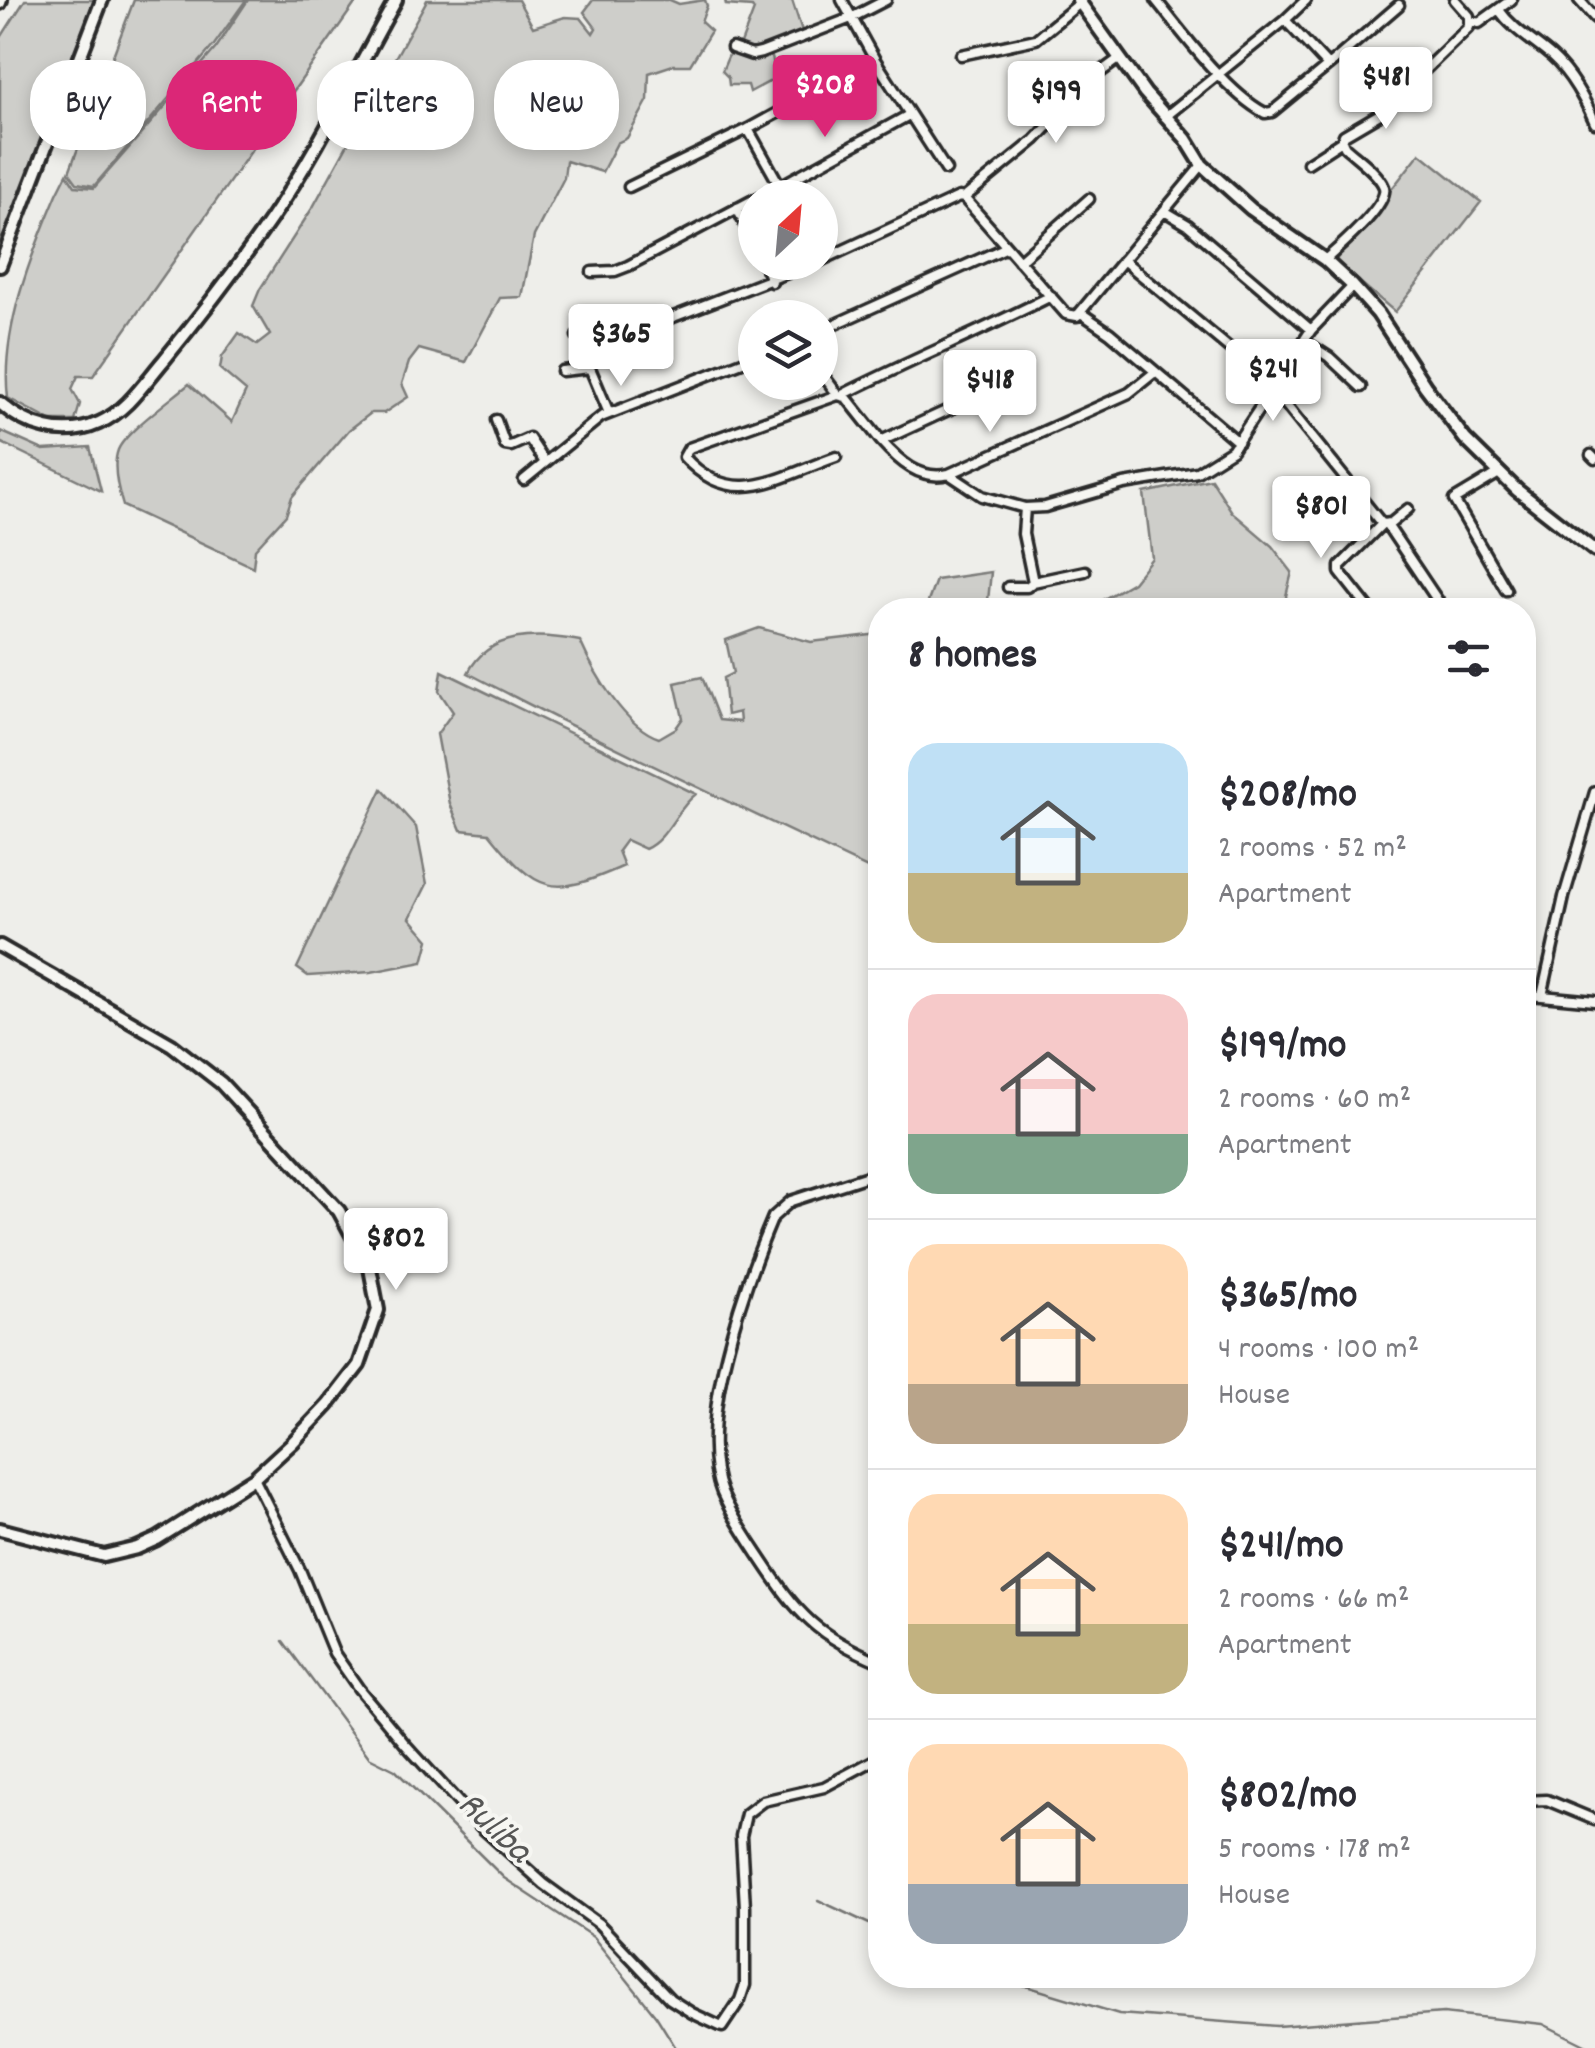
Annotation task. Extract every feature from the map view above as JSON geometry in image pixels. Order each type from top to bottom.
[{"type":"main road","points":[[0,266],[102,0]]},
{"type":"main road","points":[[0,403],[22,420],[62,430],[102,422],[124,406],[182,338],[270,221],[396,0]]},
{"type":"main road","points":[[1078,1],[1202,165],[1251,210],[1325,260],[1354,286],[1378,314],[1452,424],[1499,473],[1595,551]]},
{"type":"main road","points":[[0,946],[172,1045],[221,1084],[340,1211],[370,1268],[378,1310],[358,1365],[328,1404],[254,1478],[157,1540],[120,1554],[90,1554],[0,1529]]},
{"type":"street","points":[[842,0],[875,60],[946,170]]},
{"type":"street","points":[[732,48],[752,55],[761,53],[852,18],[886,0]]},
{"type":"street","points":[[1156,0],[1186,40],[1265,113],[1272,112],[1399,5]]},
{"type":"street","points":[[1165,117],[1306,0]]},
{"type":"street","points":[[1455,0],[1471,21],[1480,23],[1511,0]]},
{"type":"street","points":[[1580,0],[1595,18]]},
{"type":"street","points":[[960,54],[1036,39],[1078,1]]},
{"type":"street","points":[[1500,10],[1516,29],[1557,62],[1595,123]]},
{"type":"street","points":[[1285,20],[1328,66]]},
{"type":"street","points":[[1308,163],[1342,141],[1348,130],[1378,115],[1471,21]]},
{"type":"street","points":[[838,253],[964,198],[1035,140],[1098,74],[1120,58]]},
{"type":"street","points":[[629,188],[875,60]]},
{"type":"street","points":[[791,180],[909,115]]},
{"type":"street","points":[[748,129],[777,180]]},
{"type":"street","points":[[1325,260],[1384,199],[1385,190],[1342,141]]},
{"type":"street","points":[[1081,313],[1202,165]]},
{"type":"street","points":[[964,198],[1066,314],[1081,313],[1110,333],[1238,442]]},
{"type":"street","points":[[1019,260],[1090,199]]},
{"type":"street","points":[[592,272],[628,266],[737,208]]},
{"type":"street","points":[[1166,212],[1188,224],[1311,330]]},
{"type":"street","points":[[838,323],[1007,247]]},
{"type":"street","points":[[1123,260],[1274,388],[1384,524],[1436,598]]},
{"type":"street","points":[[577,336],[610,341],[777,280]]},
{"type":"street","points":[[949,474],[982,496],[1025,508],[1045,507],[1124,484],[1196,472],[1215,463],[1238,442],[1311,330],[1354,286]]},
{"type":"street","points":[[836,456],[738,488],[714,482],[684,457],[689,448],[840,395],[1051,296]]},
{"type":"street","points":[[1304,341],[1329,357],[1361,387]]},
{"type":"street","points":[[524,480],[590,424],[738,364]]},
{"type":"street","points":[[562,370],[590,368],[609,414]]},
{"type":"street","points":[[838,392],[908,466],[932,476],[949,474],[1130,393],[1155,372]]},
{"type":"street","points":[[881,440],[985,392]]},
{"type":"street","points":[[496,420],[505,444],[511,446],[529,438],[544,461]]},
{"type":"street","points":[[1499,473],[1454,500],[1506,590]]},
{"type":"street","points":[[1025,508],[1024,534],[1032,582]]},
{"type":"street","points":[[1361,598],[1340,572],[1340,566],[1384,524],[1408,510]]},
{"type":"street","points":[[1008,587],[1085,571]]},
{"type":"street","points":[[1542,996],[1564,897],[1595,792]]},
{"type":"street","points":[[1536,996],[1595,1000]]},
{"type":"street","points":[[868,1176],[791,1201],[773,1218],[720,1376],[713,1443],[722,1492],[784,1594],[828,1638],[868,1656]]},
{"type":"street","points":[[254,1478],[300,1570],[328,1641],[358,1689],[482,1828],[544,1884],[599,1924],[670,1999],[692,2014],[722,2027],[745,1985],[746,1907],[740,1836],[746,1814],[764,1802],[824,1788],[868,1764]]},
{"type":"street","points":[[1536,1801],[1546,1800],[1595,1820]]},
{"type":"shaded area","points":[[25,0],[94,0],[71,60],[30,60],[30,150],[37,150],[0,248],[0,39]]},
{"type":"shaded area","points":[[134,0],[246,0],[201,60],[166,60],[166,101],[146,125],[146,60],[111,60]]},
{"type":"shaded area","points":[[248,0],[362,0],[354,5],[297,86],[297,60],[206,60]]},
{"type":"shaded area","points":[[427,0],[518,0],[533,27],[565,17],[581,18],[593,33],[596,28],[584,12],[593,0],[670,0],[679,4],[705,0],[707,6],[701,22],[711,31],[690,65],[673,65],[649,73],[648,100],[627,138],[619,142],[619,60],[494,60],[494,150],[613,150],[602,172],[566,161],[564,178],[534,236],[522,297],[500,298],[466,362],[419,349],[409,362],[402,384],[408,397],[384,413],[371,413],[349,430],[292,497],[286,515],[255,549],[253,567],[123,506],[116,456],[139,425],[189,384],[232,422],[246,391],[220,369],[222,357],[239,333],[257,345],[270,335],[253,306],[344,150],[474,150],[474,60],[394,60]]},
{"type":"shaded area","points":[[725,0],[792,0],[803,34],[752,54],[739,49],[754,10],[726,5]]},
{"type":"shaded area","points":[[731,50],[743,54],[770,50],[774,65],[789,63],[791,70],[750,92],[748,85],[729,85],[722,71]]},
{"type":"shaded area","points":[[166,105],[166,150],[252,150],[93,376],[78,376],[72,389],[80,404],[75,421],[51,421],[8,398],[9,347],[20,294],[37,242],[67,174],[75,186],[94,188],[127,150],[146,150],[146,128]]},
{"type":"shaded area","points":[[77,150],[125,150],[94,186],[77,183],[69,172]]},
{"type":"shaded area","points":[[1420,153],[1481,202],[1395,312],[1335,261]]},
{"type":"shaded area","points":[[0,431],[43,450],[90,447],[101,491],[0,442]]},
{"type":"shaded area","points":[[1211,479],[1232,512],[1272,546],[1292,572],[1286,598],[1106,598],[1133,582],[1152,558],[1144,493]]},
{"type":"shaded area","points":[[991,572],[988,598],[929,598],[936,580]]},
{"type":"shaded area","points":[[759,628],[811,642],[868,635],[868,868],[468,673],[489,649],[516,638],[580,641],[602,683],[623,711],[659,738],[676,728],[683,718],[675,683],[702,677],[719,720],[740,722],[739,712],[727,715],[723,678],[733,673],[726,640]]},
{"type":"shaded area","points":[[442,671],[696,794],[653,844],[645,849],[626,840],[618,851],[624,866],[563,886],[534,879],[489,833],[461,830],[450,804],[437,734],[453,712],[439,691]]},
{"type":"shaded area","points":[[382,789],[416,827],[427,884],[410,918],[429,940],[423,962],[371,972],[308,976],[297,968]]},
{"type":"waterway","name":"Ruliba","points":[[283,1641],[369,1757],[395,1770],[504,1878],[593,1937],[656,2016],[676,2048]]},
{"type":"waterway","points":[[818,1900],[868,1923]]},
{"type":"waterway","points":[[1032,1988],[1119,2014],[1277,2026],[1443,2013],[1543,2024],[1591,2048]]}]
